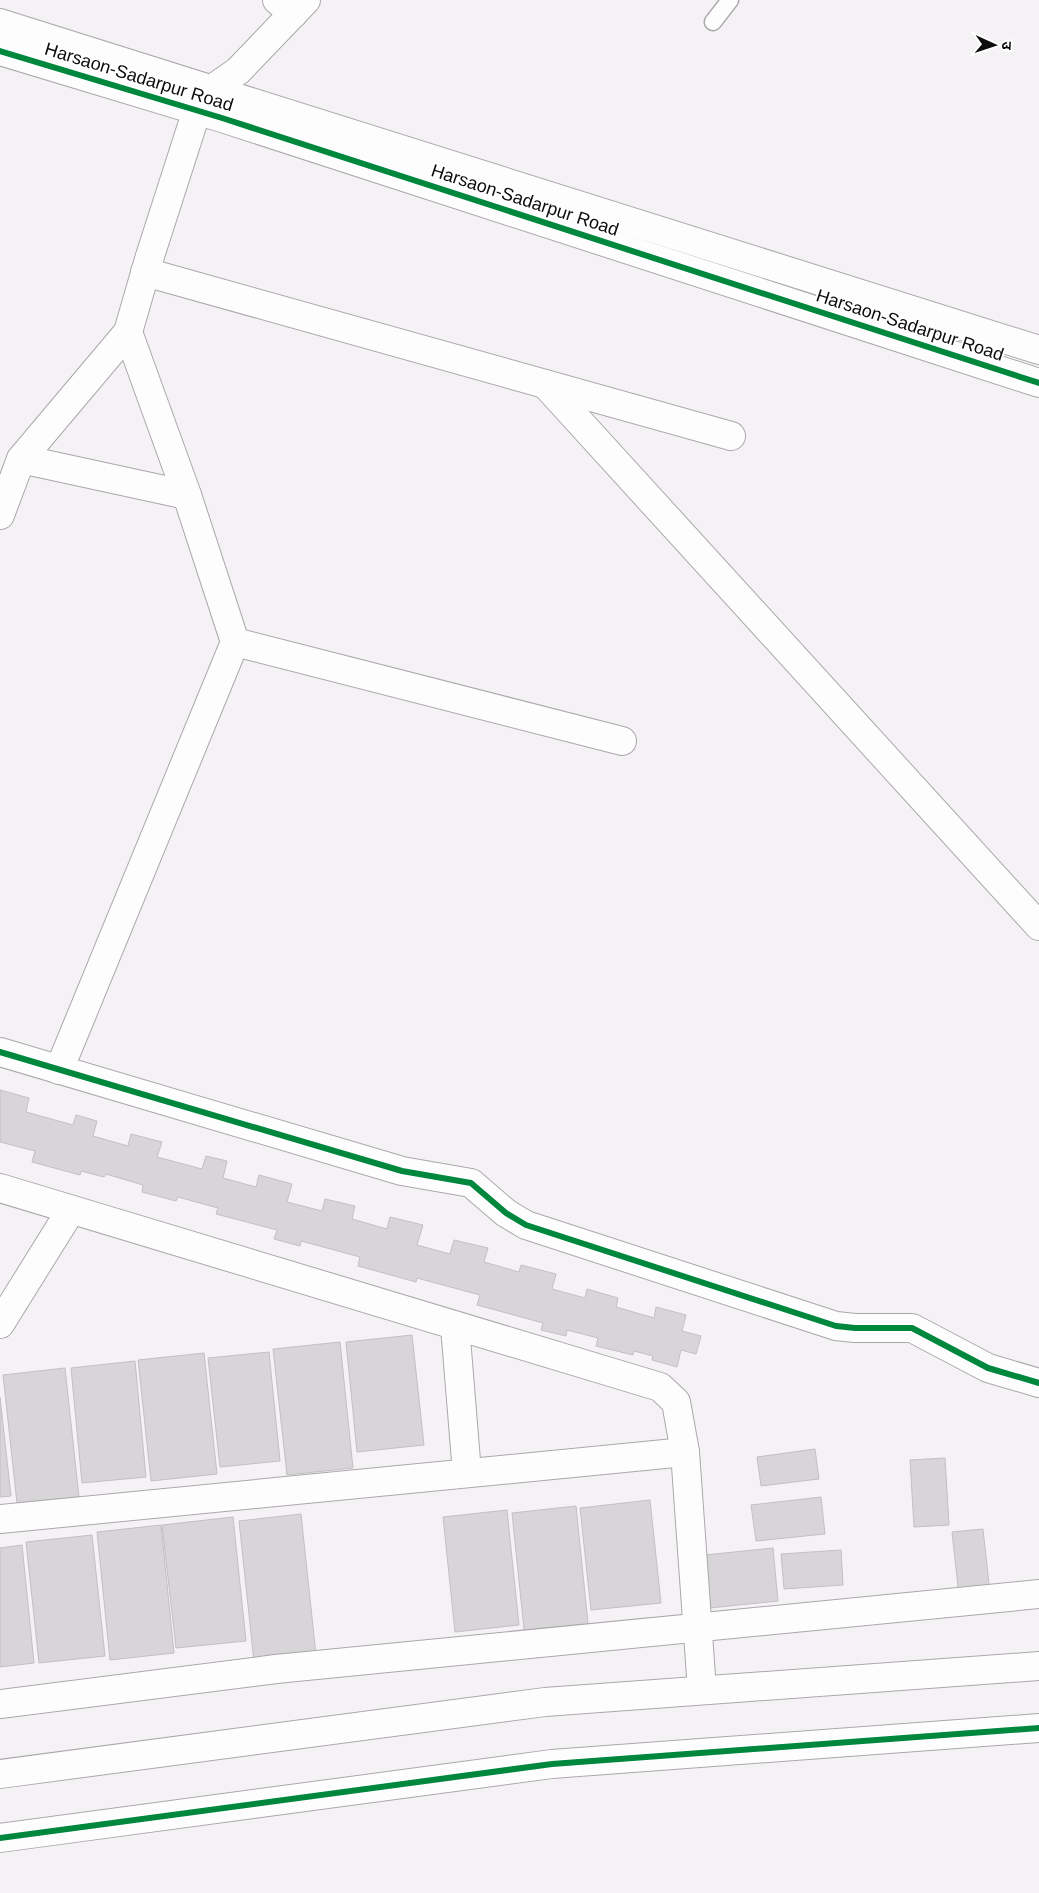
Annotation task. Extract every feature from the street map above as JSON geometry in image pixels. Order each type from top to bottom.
[{"type":"street","points":[[0,515],[21,459],[128,332],[145,272],[205,100],[238,71],[292,5]]},
{"type":"street","name":"Harsaon-Sadarpur Road","points":[[0,23],[205,100],[1039,383]]},
{"type":"street","name":"Harsaon-Sadarpur Road","points":[[0,51],[205,100],[1039,350]]},
{"type":"street","points":[[145,272],[731,436]]},
{"type":"street","points":[[59,1070],[235,642],[188,495],[128,332]]},
{"type":"street","points":[[545,384],[1039,926]]},
{"type":"street","points":[[21,459],[188,495]]},
{"type":"street","points":[[235,642],[622,740]]},
{"type":"street","points":[[0,1052],[402,1171],[471,1183],[506,1213],[526,1225],[836,1326],[912,1328],[988,1368],[1039,1383]]},
{"type":"street","points":[[0,1188],[660,1387],[676,1402],[684,1452],[702,1690]]},
{"type":"street","points":[[0,1324],[71,1210]]},
{"type":"street","points":[[455,1326],[467,1473]]},
{"type":"street","points":[[0,1519],[684,1452]]},
{"type":"street","points":[[0,1704],[276,1669],[1039,1594]]},
{"type":"street","points":[[0,1774],[546,1702],[1039,1666]]},
{"type":"street","points":[[0,1838],[552,1764],[1039,1728]]},
{"type":"lane","points":[[713,22],[730,0]]},
{"type":"building","points":[[0,1090],[29,1098],[26,1112],[73,1125],[76,1115],[97,1121],[93,1136],[128,1146],[131,1134],[162,1142],[157,1157],[202,1169],[206,1156],[227,1161],[223,1178],[256,1187],[259,1175],[292,1184],[287,1202],[322,1211],[325,1199],[355,1206],[352,1219],[387,1229],[390,1217],[423,1225],[417,1245],[450,1254],[454,1240],[488,1248],[484,1262],[519,1272],[521,1265],[556,1274],[552,1289],[585,1298],[587,1289],[618,1298],[616,1307],[654,1318],[656,1307],[686,1315],[682,1331],[701,1336],[696,1354],[681,1350],[677,1367],[652,1360],[653,1356],[634,1351],[633,1355],[596,1346],[598,1338],[567,1330],[566,1336],[541,1330],[543,1323],[477,1305],[480,1295],[417,1278],[416,1282],[358,1266],[360,1257],[301,1241],[300,1246],[274,1239],[277,1230],[216,1214],[218,1208],[178,1197],[176,1201],[142,1192],[143,1185],[106,1174],[104,1177],[81,1171],[80,1175],[32,1162],[35,1151],[0,1142]]},
{"type":"building","points":[[412,1335],[424,1445],[357,1452],[346,1342]]},
{"type":"building","points":[[340,1342],[353,1468],[287,1475],[273,1349]]},
{"type":"building","points":[[269,1352],[280,1461],[220,1467],[208,1358]]},
{"type":"building","points":[[204,1353],[217,1474],[151,1481],[138,1360]]},
{"type":"building","points":[[135,1361],[146,1477],[82,1483],[71,1368]]},
{"type":"building","points":[[65,1368],[79,1497],[17,1503],[3,1375]]},
{"type":"building","points":[[0,1397],[11,1496],[0,1497]]},
{"type":"building","points":[[815,1449],[819,1479],[761,1486],[757,1457]]},
{"type":"building","points":[[945,1458],[949,1525],[914,1527],[910,1460]]},
{"type":"building","points":[[821,1497],[825,1534],[756,1541],[751,1505]]},
{"type":"building","points":[[650,1500],[661,1603],[591,1610],[580,1508]]},
{"type":"building","points":[[576,1506],[589,1633],[525,1639],[512,1513]]},
{"type":"building","points":[[507,1510],[519,1625],[455,1632],[443,1517]]},
{"type":"building","points":[[301,1514],[316,1655],[254,1662],[239,1521]]},
{"type":"building","points":[[233,1517],[246,1641],[176,1648],[162,1525]]},
{"type":"building","points":[[161,1525],[174,1653],[110,1660],[97,1532]]},
{"type":"building","points":[[983,1529],[990,1593],[959,1596],[952,1532]]},
{"type":"building","points":[[92,1535],[105,1656],[39,1663],[26,1542]]},
{"type":"building","points":[[22,1545],[34,1663],[0,1667],[0,1548]]},
{"type":"building","points":[[773,1548],[778,1601],[710,1608],[705,1555]]},
{"type":"building","points":[[841,1550],[843,1585],[784,1589],[781,1554]]},
{"type":"cycle path","points":[[0,51],[222,118],[1039,383]]},
{"type":"cycle path","points":[[0,1052],[402,1171],[471,1183],[506,1213],[526,1225],[836,1326],[912,1328],[988,1368],[1039,1383]]},
{"type":"cycle path","points":[[0,1838],[552,1764],[1039,1728]]}]
